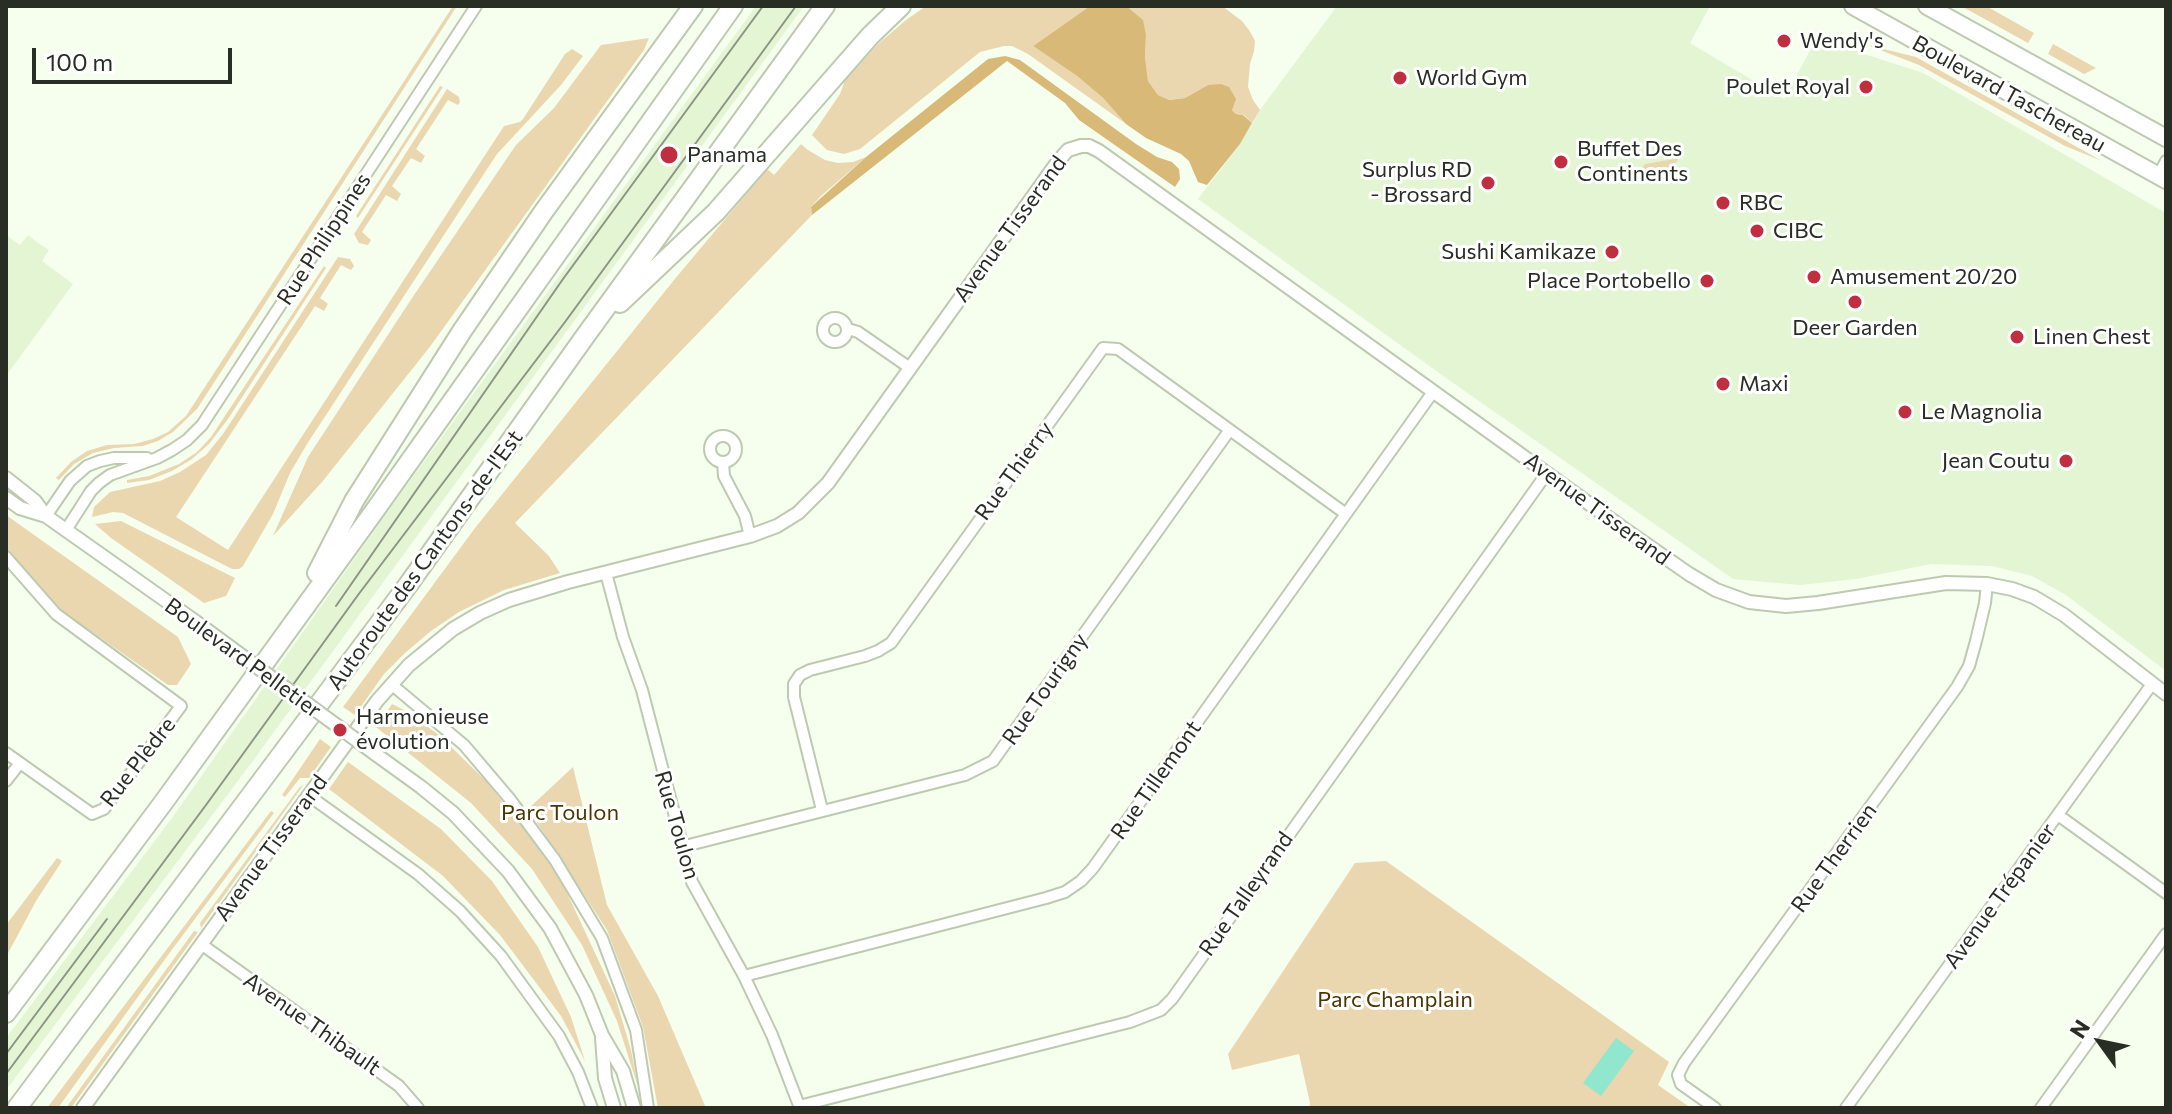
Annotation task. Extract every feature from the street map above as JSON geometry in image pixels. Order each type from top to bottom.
[{"type":"highway","points":[[288,627],[354,501],[462,331],[544,211],[693,6]]},
{"type":"highway","points":[[6,1013],[391,488],[733,6]]},
{"type":"highway","name":"Autoroute des Cantons-de-l'Est","points":[[17,1108],[399,597],[825,6]]},
{"type":"highway","points":[[586,335],[716,212],[870,36],[901,6]]},
{"type":"main road","name":"Boulevard Taschereau","points":[[1853,6],[2163,172]]},
{"type":"main road","name":"Boulevard Taschereau","points":[[1927,6],[2166,138]]},
{"type":"street","name":"Rue Philippines","points":[[66,530],[99,483],[110,475],[157,458],[187,440],[202,425],[476,6]]},
{"type":"street","name":"Avenue Tisserand","points":[[83,1108],[391,684],[437,641],[490,608],[530,593],[750,536],[788,520],[817,496],[1059,160],[1071,149],[1085,146],[1099,151],[1547,473],[1701,582],[1723,594],[1769,605],[1800,605],[1946,583],[1987,584],[2018,591],[2056,609],[2166,694]]},
{"type":"street","points":[[848,329],[858,332],[910,368]]},
{"type":"street","name":"Rue Thierry","points":[[822,810],[794,697],[794,684],[800,675],[810,670],[865,656],[891,643],[1103,348],[1118,349],[1346,514]]},
{"type":"street","name":"Rue Tillemont","points":[[744,976],[1046,898],[1065,892],[1081,881],[1433,392]]},
{"type":"street","name":"Rue Tourigny","points":[[681,847],[965,775],[993,761],[1229,431]]},
{"type":"street","points":[[46,516],[70,481],[87,466],[114,458],[157,458]]},
{"type":"street","points":[[723,462],[724,476],[745,516],[750,536]]},
{"type":"street","name":"Rue Talleyrand","points":[[800,1107],[1130,1022],[1161,1010],[1172,999],[1547,473]]},
{"type":"street","name":"Boulevard Pelletier","points":[[6,478],[35,501],[46,516]]},
{"type":"street","name":"Boulevard Pelletier","points":[[6,498],[20,508],[46,516],[66,530],[196,622],[453,813],[508,871],[550,928],[623,1071],[634,1108]]},
{"type":"street","name":"Rue Plèdre","points":[[6,557],[56,614],[181,706],[104,809],[92,814],[20,763]]},
{"type":"street","name":"Rue Toulon","points":[[606,573],[623,637],[642,690],[692,882],[744,976],[772,1035],[800,1107]]},
{"type":"street","name":"Rue Therrien","points":[[1715,1108],[1681,1084],[1678,1075],[1684,1063],[1957,687],[1969,666],[1987,584]]},
{"type":"street","points":[[391,684],[464,745],[509,798],[555,860],[602,938],[636,1030],[648,1108]]},
{"type":"street","name":"Avenue Trépanier","points":[[1846,1108],[2152,684]]},
{"type":"street","points":[[6,753],[20,763],[6,781]]},
{"type":"street","points":[[308,795],[418,874],[460,911],[501,956],[559,1036],[592,1108]]},
{"type":"street","points":[[2058,815],[2166,893]]},
{"type":"street","points":[[2041,1108],[2166,934]]},
{"type":"street","name":"Avenue Thibault","points":[[201,944],[399,1086],[418,1108]]},
{"type":"street","name":"Boulevard Pelletier","points":[[602,1035],[605,1078],[614,1108]]},
{"type":"shaded area","points":[[756,6],[804,6],[252,762],[6,1090],[6,1038],[172,818],[388,511]]},
{"type":"shaded area","points":[[1090,6],[1126,6],[1143,20],[1148,81],[1158,95],[1169,100],[1185,98],[1208,85],[1229,87],[1236,99],[1232,110],[1252,123],[1240,144],[1207,185],[1198,182],[1189,161],[1181,154],[1146,138],[1126,124],[1103,98],[1077,76],[1033,46]]},
{"type":"shaded area","points":[[1337,6],[1710,6],[1690,43],[1784,99],[1820,32],[1864,54],[1923,73],[2166,213],[2166,671],[2066,595],[2032,576],[1992,566],[1931,564],[1856,579],[1800,585],[1733,579],[1198,199]]},
{"type":"shaded area","points":[[1005,56],[1020,60],[1136,144],[1172,162],[1179,169],[1180,179],[1175,187],[1079,120],[1065,103],[1007,61],[812,215],[811,207],[866,157],[988,59]]},
{"type":"shaded area","points":[[6,235],[20,245],[28,235],[49,250],[42,261],[73,284],[6,376]]},
{"type":"shaded area","points":[[1616,1038],[1634,1051],[1601,1096],[1583,1083]]},
{"type":"green space","points":[[453,6],[457,6],[197,409],[173,432],[158,441],[93,453],[74,464],[59,480],[56,478],[87,451],[153,439],[168,432],[186,416]]},
{"type":"green space","points":[[926,6],[1090,6],[1033,46],[1077,76],[1103,98],[1126,124],[1028,54],[1012,46],[1004,46],[980,52],[860,149],[844,154],[827,150],[812,135],[840,94],[845,80],[878,44]]},
{"type":"green space","points":[[1126,6],[1222,6],[1242,21],[1255,41],[1248,87],[1260,110],[1252,123],[1244,115],[1236,114],[1208,85],[1185,98],[1168,100],[1158,95],[1148,81],[1146,35]]},
{"type":"green space","points":[[1961,6],[1986,6],[2034,33],[2028,43]]},
{"type":"green space","points":[[649,38],[644,50],[429,348],[322,482],[273,536],[308,457],[516,145],[554,108],[601,45]]},
{"type":"green space","points":[[2053,44],[2096,68],[2084,74],[2048,54]]},
{"type":"green space","points":[[1867,45],[1916,57],[2102,161],[2065,146],[1919,65]]},
{"type":"green space","points":[[572,49],[583,56],[561,85],[497,154],[307,444],[290,473],[273,514],[243,566],[232,569],[123,513],[92,517],[94,507],[110,492],[160,481],[206,455],[223,434],[338,257],[350,259],[354,266],[351,270],[341,265],[320,298],[328,304],[324,311],[315,306],[176,517],[228,550],[504,126],[523,119],[565,54]]},
{"type":"green space","points":[[440,86],[443,87],[358,218],[356,216]]},
{"type":"green space","points":[[447,89],[459,97],[460,102],[458,105],[448,100],[416,149],[425,156],[421,163],[411,158],[392,186],[401,194],[397,201],[386,195],[362,232],[371,240],[368,245],[359,243],[354,234]]},
{"type":"green space","points":[[801,144],[825,160],[838,163],[866,157],[821,196],[811,207],[812,215],[515,523],[549,556],[560,573],[504,590],[459,612],[405,653],[384,674],[355,715],[343,707],[475,528],[674,280],[767,169],[774,175]]},
{"type":"green space","points":[[1679,158],[1662,182],[1641,169],[1645,164]]},
{"type":"green space","points":[[324,266],[326,268],[209,444],[172,471],[149,480],[127,483],[127,480],[149,476],[179,464],[197,452],[211,437]]},
{"type":"green space","points":[[6,515],[178,637],[191,664],[177,685],[168,685],[59,609],[6,549]]},
{"type":"green space","points":[[121,521],[235,578],[226,596],[204,603],[95,524]]},
{"type":"green space","points":[[392,704],[440,736],[485,780],[562,882],[615,996],[638,1087],[617,1021],[582,945],[532,869],[471,803],[376,727]]},
{"type":"green space","points":[[320,739],[331,747],[309,778],[300,778],[285,797],[282,795]]},
{"type":"green space","points":[[348,762],[441,829],[492,881],[538,947],[571,1017],[585,1061],[561,1016],[500,935],[443,876],[329,789]]},
{"type":"green space","name":"Parc Toulon","points":[[573,767],[607,905],[658,996],[706,1108],[658,1108],[643,1027],[607,930],[528,809]]},
{"type":"green space","points":[[304,784],[201,928],[200,923]]},
{"type":"green space","points":[[271,811],[274,813],[58,1108],[47,1108]]},
{"type":"green space","points":[[57,858],[62,861],[6,957],[6,925]]},
{"type":"green space","name":"Parc Champlain","points":[[1386,861],[1669,1062],[1658,1085],[1691,1108],[1309,1108],[1299,1054],[1232,1070],[1228,1054],[1355,863]]},
{"type":"green space","points":[[194,931],[198,932],[71,1108],[66,1108]]},
{"type":"tram line","points":[[336,606],[563,279],[763,6]]},
{"type":"tram line","points":[[6,1074],[796,6]]},
{"type":"tram line","points":[[6,1054],[107,919]]},
{"type":"place","name":"Wendy's","points":[[1784,41]]},
{"type":"place","name":"World Gym","points":[[1400,78]]},
{"type":"place","name":"Poulet Royal","points":[[1866,87]]},
{"type":"place","name":"Panama","points":[[669,155]]},
{"type":"place","name":"Buffet Des Continents","points":[[1561,162]]},
{"type":"place","name":"Surplus RD - Brossard","points":[[1488,183]]},
{"type":"place","name":"RBC","points":[[1723,203]]},
{"type":"place","name":"CIBC","points":[[1757,231]]},
{"type":"place","name":"Sushi Kamikaze","points":[[1612,252]]},
{"type":"place","name":"Amusement 20/20","points":[[1814,277]]},
{"type":"place","name":"Place Portobello","points":[[1707,281]]},
{"type":"place","name":"Deer Garden","points":[[1855,302]]},
{"type":"place","name":"Linen Chest","points":[[2017,337]]},
{"type":"place","name":"Maxi","points":[[1723,384]]},
{"type":"place","name":"Le Magnolia","points":[[1905,412]]},
{"type":"place","name":"Jean Coutu","points":[[2066,461]]},
{"type":"place","name":"Harmonieuse évolution","points":[[340,730]]}]
